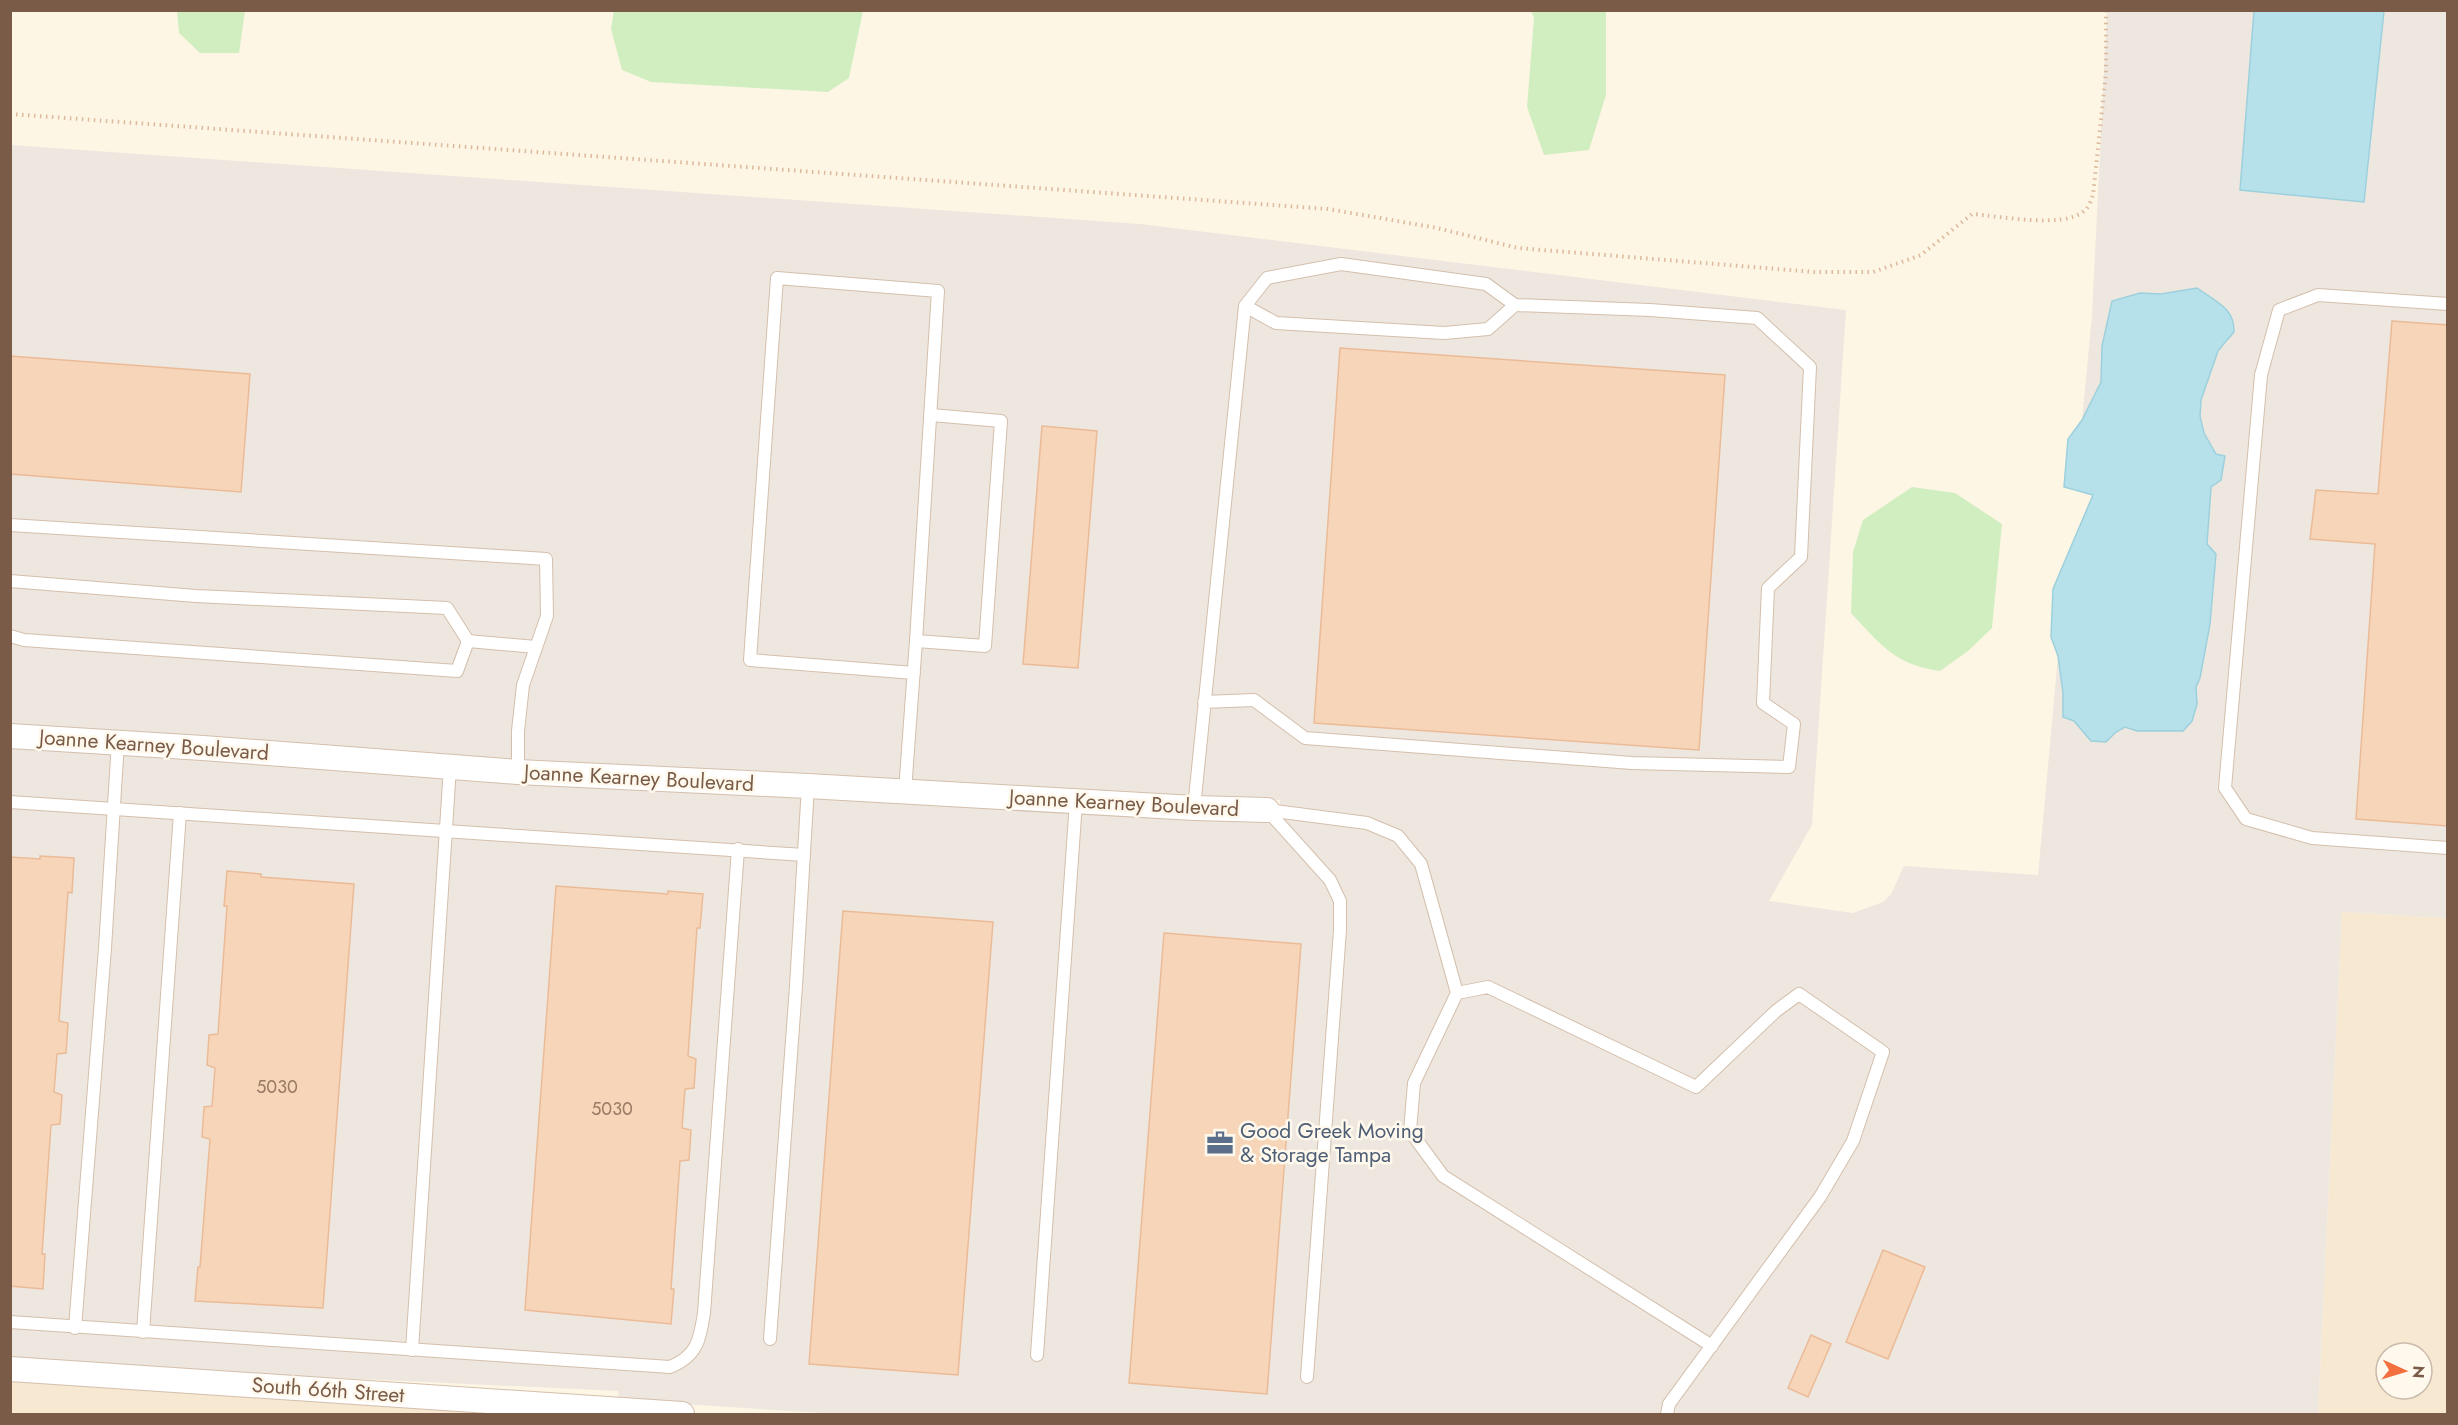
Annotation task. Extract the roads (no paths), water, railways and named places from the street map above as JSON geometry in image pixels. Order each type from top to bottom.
[{"type":"street","name":"Joanne Kearney Boulevard","points":[[10,736],[518,772],[1267,810]]},
{"type":"street","name":"South 66th Street","points":[[10,1369],[682,1414]]},
{"type":"lane","points":[[1194,808],[1204,702],[1245,306],[1267,278],[1341,264],[1486,284],[1515,305],[1650,310],[1756,318],[1810,367],[1801,557],[1768,588],[1763,703],[1794,724],[1789,767],[1632,763],[1305,738],[1254,700],[1204,702]]},
{"type":"lane","points":[[905,791],[914,673],[938,291],[777,278],[750,660],[914,673]]},
{"type":"lane","points":[[2448,304],[2318,295],[2279,310],[2261,375],[2226,788],[2246,819],[2312,838],[2448,848]]},
{"type":"lane","points":[[1245,306],[1276,323],[1444,333],[1488,329],[1515,305]]},
{"type":"lane","points":[[916,641],[985,646],[1001,421],[931,415]]},
{"type":"lane","points":[[10,525],[546,559],[548,616],[523,685],[518,731],[518,772]]},
{"type":"lane","points":[[10,581],[196,596],[447,609],[468,641]]},
{"type":"lane","points":[[10,636],[24,640],[457,671],[468,641]]},
{"type":"lane","points":[[468,641],[536,648]]},
{"type":"lane","points":[[75,1328],[118,742]]},
{"type":"lane","points":[[412,1350],[450,767]]},
{"type":"lane","points":[[770,1339],[808,786]]},
{"type":"lane","points":[[10,802],[804,855]]},
{"type":"lane","points":[[1037,1355],[1076,802]]},
{"type":"lane","points":[[1267,810],[1367,823],[1398,836],[1421,864],[1457,993],[1414,1083],[1410,1131],[1443,1176],[1712,1346]]},
{"type":"lane","points":[[1267,810],[1330,880],[1340,901],[1340,930],[1307,1377]]},
{"type":"lane","points":[[143,1332],[180,813]]},
{"type":"lane","points":[[10,1322],[670,1367],[686,1361],[700,1339],[704,1313],[738,849]]},
{"type":"lane","points":[[1457,993],[1488,987],[1696,1087],[1776,1011],[1799,994],[1883,1052],[1853,1141],[1820,1197],[1669,1404],[1667,1414]]},
{"type":"water","points":[[2254,11],[2384,11],[2364,202],[2240,190]]},
{"type":"water","points":[[2197,288],[2223,306],[2231,317],[2234,332],[2218,351],[2201,400],[2200,416],[2204,433],[2216,454],[2225,456],[2221,480],[2211,487],[2207,544],[2216,554],[2210,624],[2200,678],[2196,687],[2197,704],[2192,721],[2183,731],[2137,731],[2125,727],[2106,742],[2091,741],[2074,721],[2063,717],[2063,693],[2058,656],[2051,637],[2053,589],[2093,495],[2064,487],[2068,439],[2082,420],[2101,382],[2102,346],[2112,301],[2140,293],[2161,294]]},
{"type":"place","name":"Good Greek Moving & Storage Tampa","points":[[1220,1143]]}]
